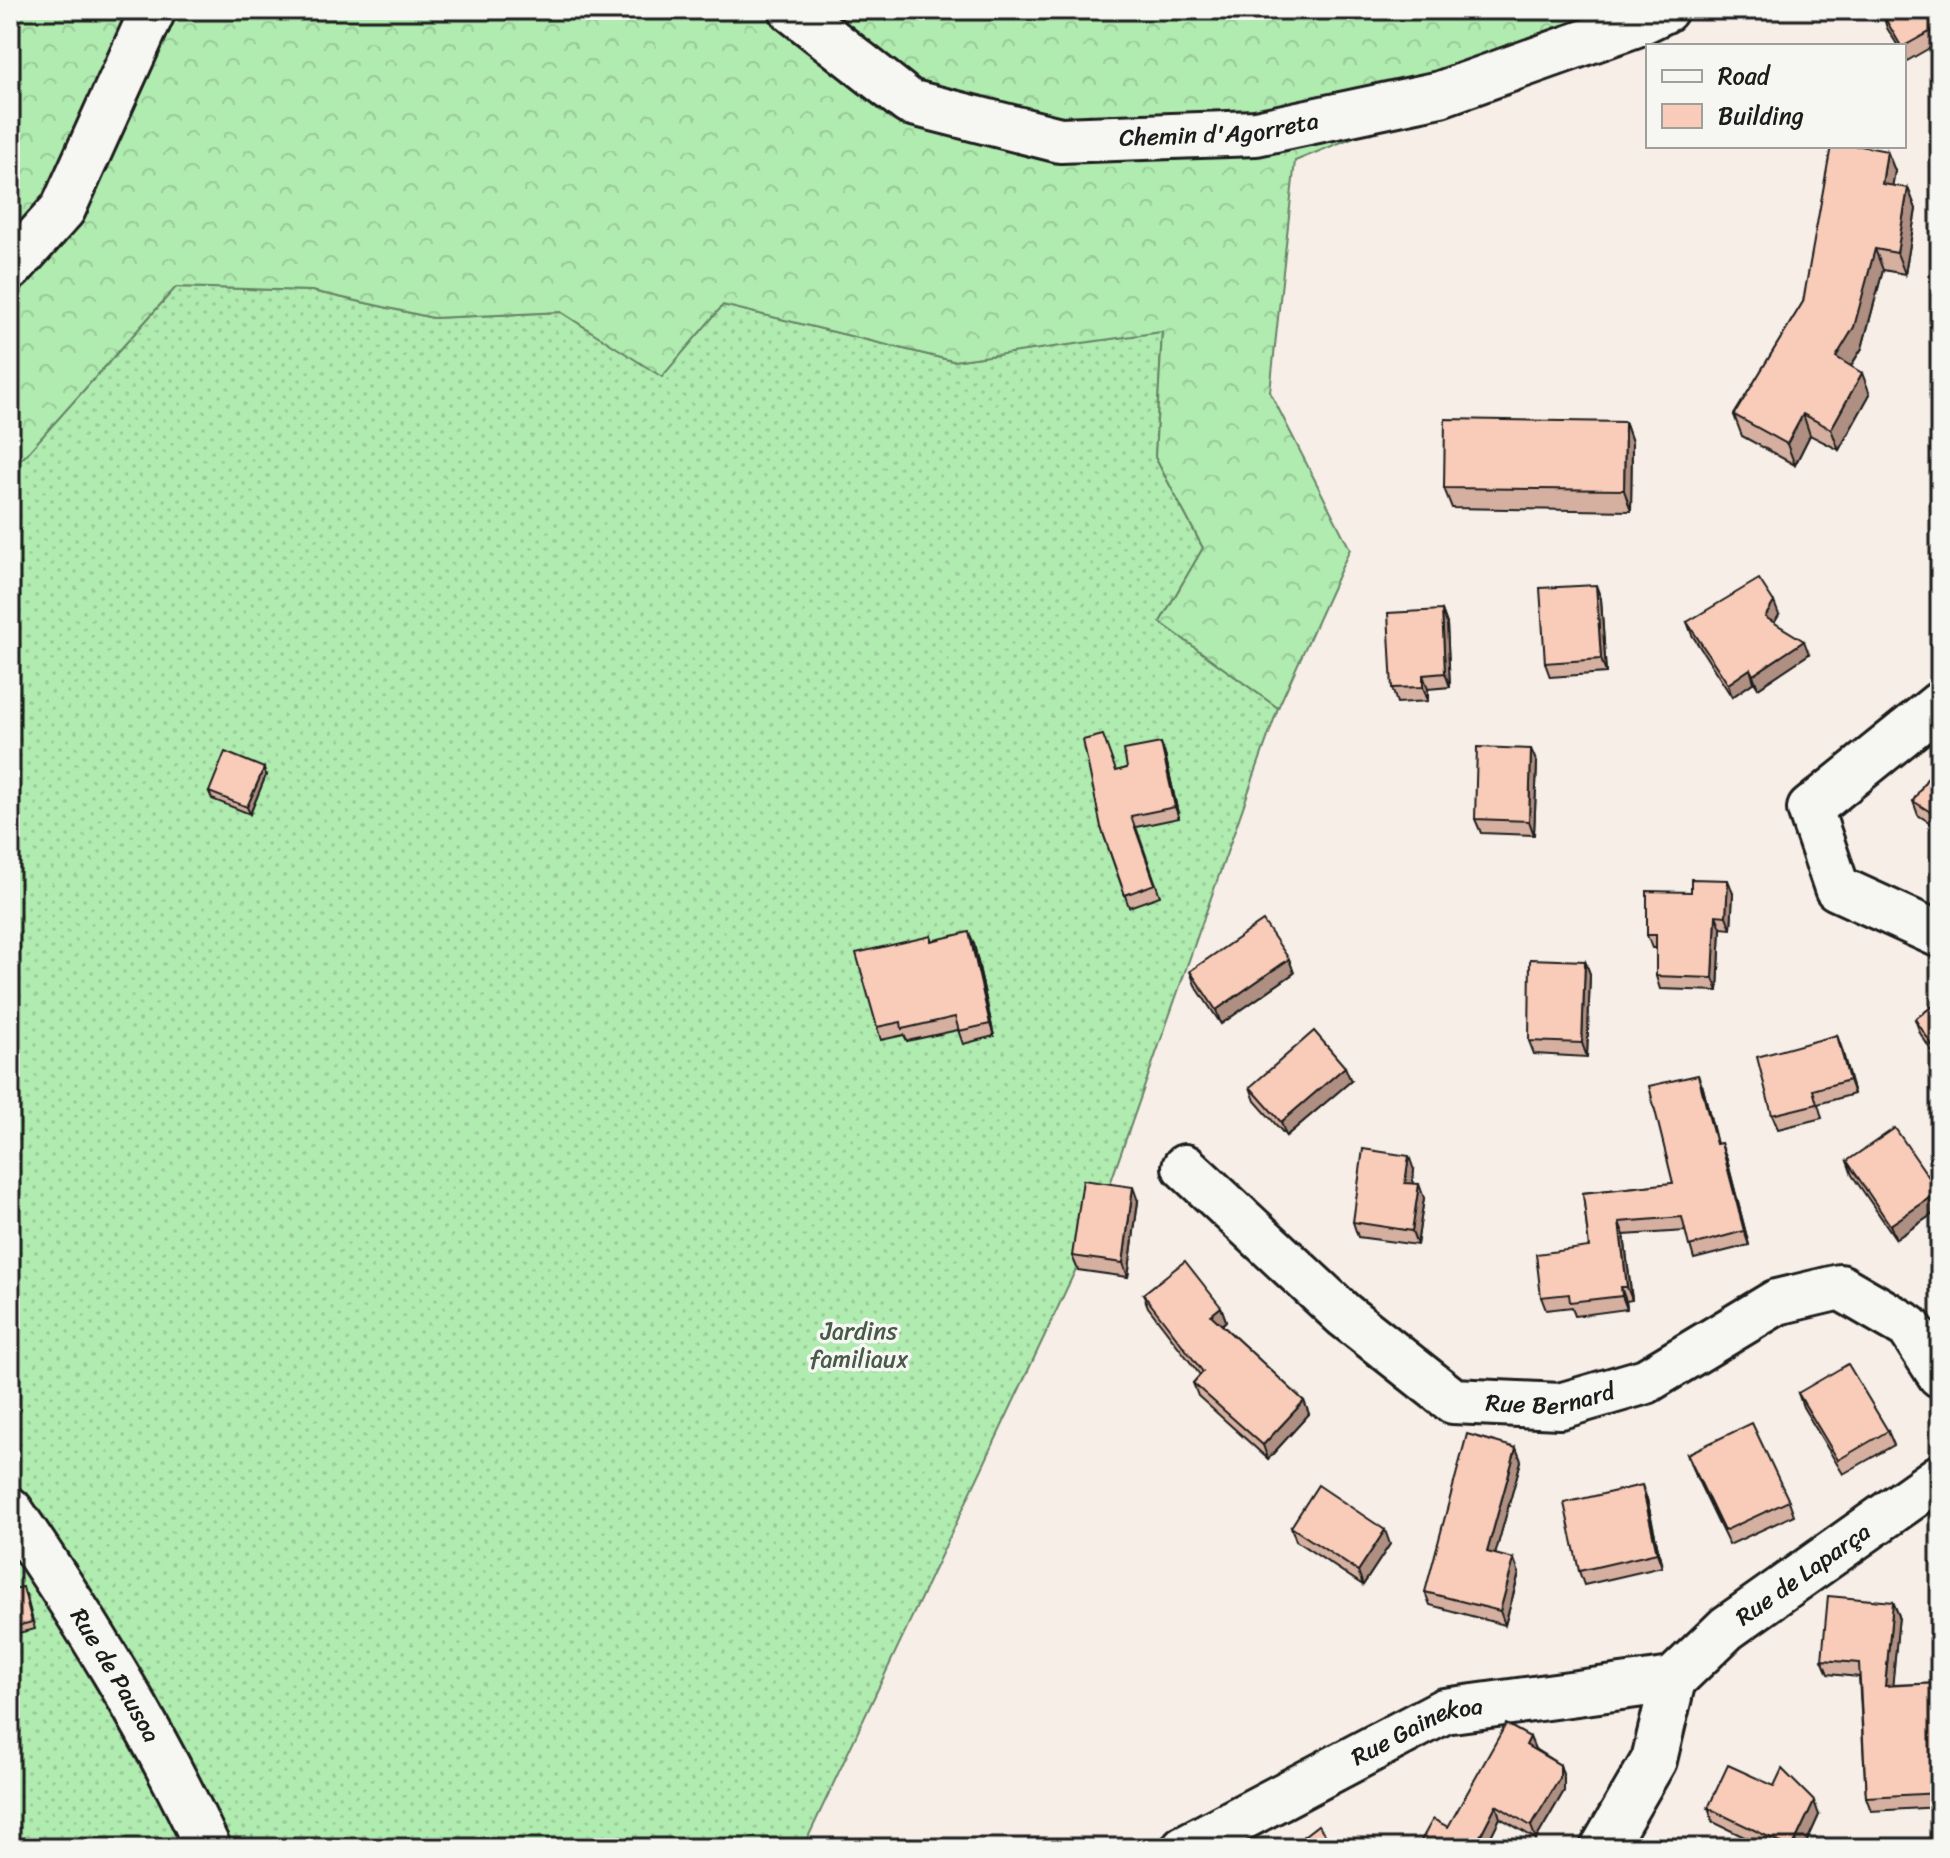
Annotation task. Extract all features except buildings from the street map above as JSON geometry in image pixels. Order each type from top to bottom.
[{"type":"street","points":[[10,268],[63,209],[153,10]]},
{"type":"street","name":"Chemin d'Agorreta","points":[[792,10],[909,102],[1060,140],[1256,133],[1440,94],[1640,15]]},
{"type":"street","points":[[1940,704],[1810,809],[1837,888],[1940,935]]},
{"type":"street","name":"Rue Bernard","points":[[1185,1167],[1344,1315],[1453,1401],[1560,1406],[1646,1381],[1777,1302],[1840,1287],[1909,1327],[1940,1375]]},
{"type":"street","name":"Rue de Laparça","points":[[1673,1680],[1727,1628],[1940,1477]]},
{"type":"street","name":"Rue de Pausoa","points":[[10,1510],[73,1602],[172,1769],[208,1848]]},
{"type":"street","points":[[1603,1848],[1654,1760],[1673,1680]]},
{"type":"street","name":"Rue Gainekoa","points":[[1184,1848],[1444,1711],[1673,1680]]},
{"type":"green space","points":[[10,10],[1665,10],[1295,161],[1270,392],[1350,549],[1278,708],[1160,622],[1203,548],[1155,457],[1162,332],[953,361],[723,305],[662,377],[561,312],[433,318],[312,291],[176,287],[24,457],[10,462]]},
{"type":"green space","name":"Jardins familiaux","points":[[176,287],[312,291],[433,318],[561,312],[662,376],[723,305],[953,361],[1162,331],[1155,457],[1203,548],[1160,622],[1278,708],[1092,1235],[803,1848],[10,1848],[10,462],[24,457]]}]
